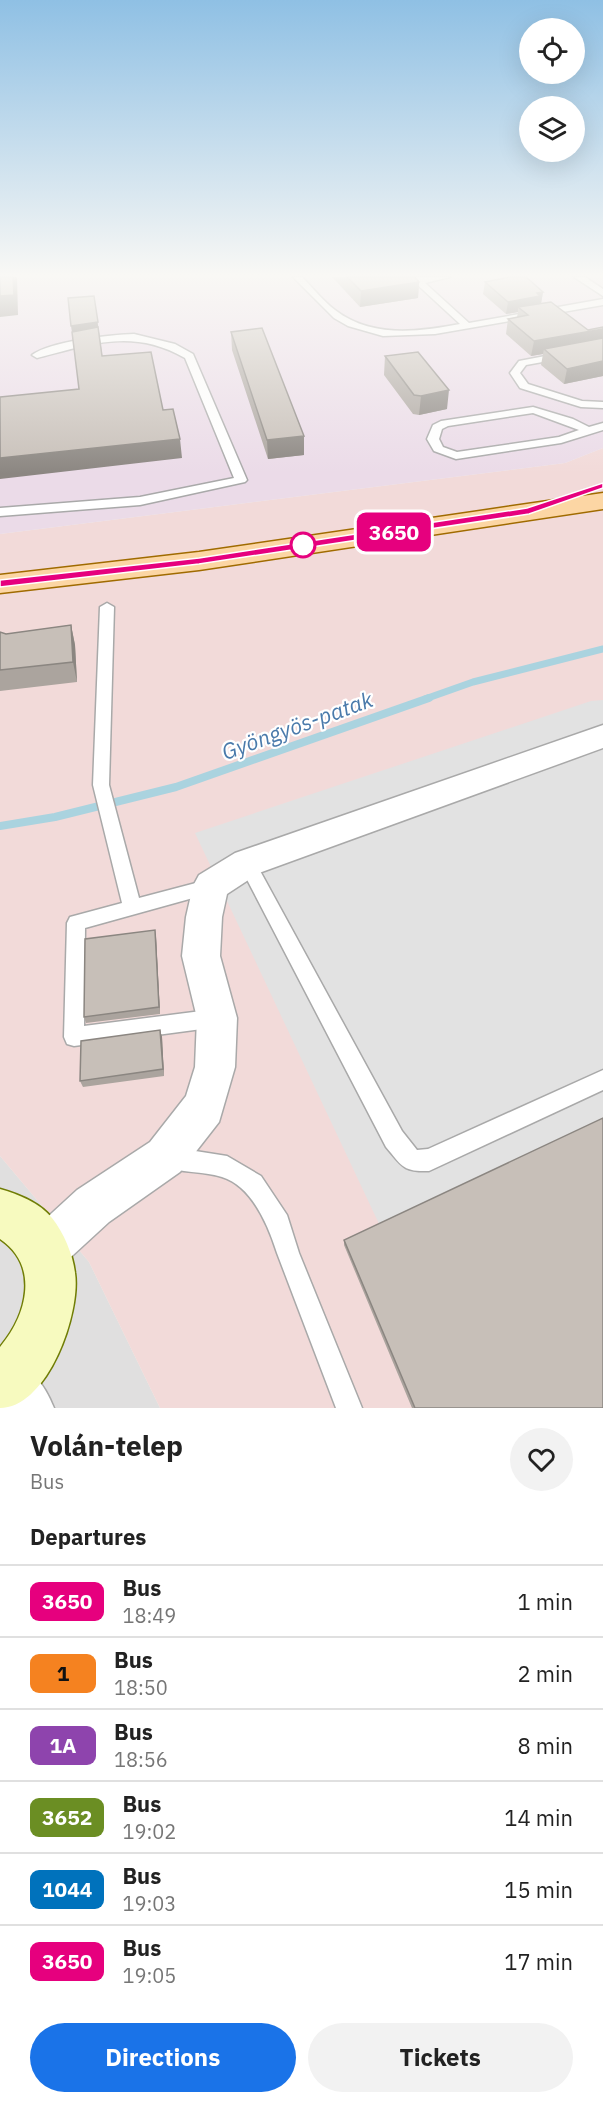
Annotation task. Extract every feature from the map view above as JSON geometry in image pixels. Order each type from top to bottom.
[{"type":"main road","points":[[529,511],[603,486]]},
{"type":"main road","points":[[0,584],[199,561],[529,511],[596,504]]},
{"type":"street","points":[[44,1251],[93,1206],[165,1157],[204,1107],[215,1067],[217,1018],[201,956],[204,917],[212,886],[247,863],[603,736]]},
{"type":"street","points":[[0,1214],[28,1228],[44,1251],[51,1273],[48,1311],[42,1330],[21,1365],[11,1391]]},
{"type":"lane","points":[[37,355],[81,343]]},
{"type":"lane","points":[[0,512],[140,501],[241,480],[189,356],[178,348],[163,343]]},
{"type":"lane","points":[[603,348],[523,363],[515,373],[524,386],[581,404],[603,405]]},
{"type":"lane","points":[[587,430],[568,421],[533,410],[445,423],[437,427],[433,439],[438,450],[456,456],[561,440],[603,426]]},
{"type":"lane","points":[[107,607],[101,785],[132,906]]},
{"type":"lane","points":[[247,863],[394,1139],[412,1161],[429,1160],[603,1080]]},
{"type":"lane","points":[[212,886],[76,923],[74,1037],[217,1018]]},
{"type":"lane","points":[[165,1157],[228,1167],[253,1184],[279,1222],[288,1253],[349,1408]]},
{"type":"shaded area","points":[[0,343],[603,343],[603,448],[565,463],[0,534]]},
{"type":"shaded area","points":[[603,448],[603,1408],[160,1408],[89,1262],[0,1156],[0,534],[565,463]]},
{"type":"shaded area","points":[[603,700],[603,1122],[381,1228],[195,833],[591,701]]},
{"type":"shaded area","points":[[0,1156],[89,1262],[160,1408],[0,1408]]},
{"type":"building","points":[[73,343],[100,343],[102,356],[151,352],[163,410],[173,409],[180,439],[0,458],[0,397],[79,389]]},
{"type":"building","points":[[235,343],[268,343],[304,436],[267,440]]},
{"type":"building","points":[[578,343],[603,343],[603,361],[567,369],[544,349]]},
{"type":"building","points":[[418,352],[449,390],[421,396],[414,395],[385,356]]},
{"type":"building","points":[[71,625],[73,662],[0,670],[0,632],[6,634]]},
{"type":"building","points":[[155,930],[159,1007],[84,1017],[85,939]]},
{"type":"building","points":[[160,1030],[163,1069],[80,1081],[81,1041]]},
{"type":"building","points":[[603,1118],[603,1408],[415,1408],[344,1240]]},
{"type":"waterway","name":"Gyöngyös-patak","points":[[425,699],[473,682],[603,649]]},
{"type":"waterway","name":"Gyöngyös-patak","points":[[0,826],[55,817],[176,787],[429,698]]},
{"type":"bus line","name":"3650","points":[[0,584],[199,561],[529,511],[582,491],[603,486]]}]
